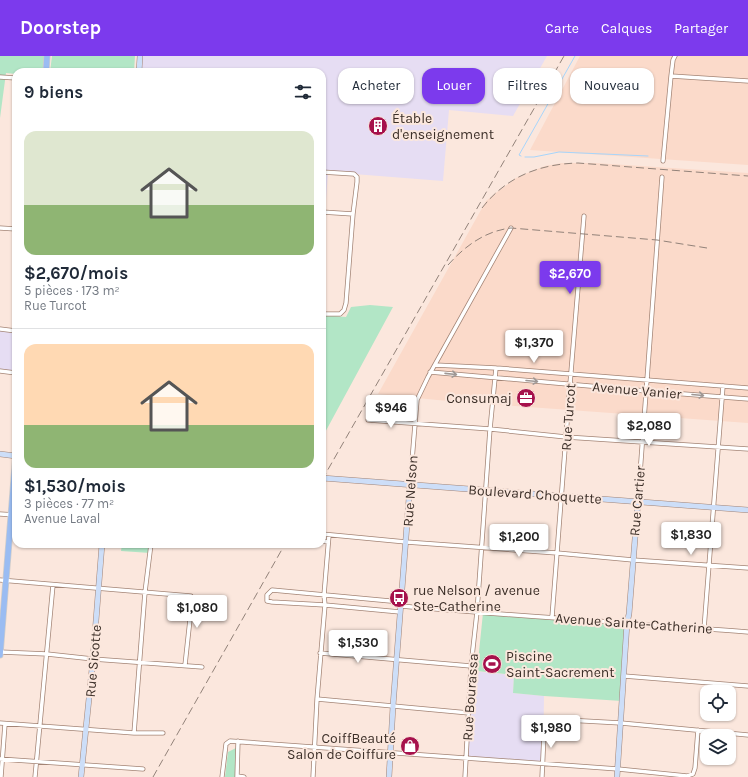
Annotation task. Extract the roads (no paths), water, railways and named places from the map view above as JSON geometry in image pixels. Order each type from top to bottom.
[{"type":"main road","points":[[46,68],[47,56]]},
{"type":"main road","points":[[0,653],[3,581],[12,527]]},
{"type":"street","points":[[139,68],[140,56]]},
{"type":"street","points":[[663,161],[671,76],[675,56]]},
{"type":"street","points":[[671,76],[748,81]]},
{"type":"street","points":[[0,77],[12,78]]},
{"type":"street","points":[[326,172],[354,174],[357,177],[346,302],[344,310],[340,314],[326,314]]},
{"type":"street","name":"Rue Cartier","points":[[617,777],[627,623],[638,501],[662,177]]},
{"type":"street","points":[[326,212],[353,214]]},
{"type":"street","name":"Rue Turcot","points":[[552,617],[584,216]]},
{"type":"street","points":[[0,228],[12,229]]},
{"type":"street","name":"Rue Nelson","points":[[389,777],[393,706],[417,400],[430,372],[511,228]]},
{"type":"street","points":[[0,329],[12,330]]},
{"type":"street","name":"Avenue Vanier","points":[[435,364],[748,388]]},
{"type":"street","points":[[473,376],[474,367]]},
{"type":"street","name":"Rue Bourassa","points":[[465,777],[471,666],[477,612],[490,429],[496,368]]},
{"type":"street","points":[[0,371],[12,372]]},
{"type":"street","name":"Avenue Vanier","points":[[430,372],[748,399]]},
{"type":"street","points":[[704,629],[723,386]]},
{"type":"street","points":[[368,420],[490,429],[566,437],[748,449]]},
{"type":"street","points":[[0,454],[12,455]]},
{"type":"street","name":"Boulevard Choquette","points":[[326,478],[748,510]]},
{"type":"street","points":[[0,514],[12,515]]},
{"type":"street","points":[[326,535],[748,568]]},
{"type":"street","points":[[313,777],[317,698],[329,535]]},
{"type":"street","name":"Rue Sicotte","points":[[81,777],[93,659],[102,548]]},
{"type":"street","points":[[134,733],[145,592],[150,548]]},
{"type":"street","points":[[3,581],[190,596],[192,601],[186,665]]},
{"type":"street","points":[[35,777],[53,585]]},
{"type":"street","name":"Avenue Sainte-Catherine","points":[[401,606],[325,605],[272,602],[267,601],[267,595],[272,590],[324,595],[401,606],[748,632]]},
{"type":"street","points":[[0,653],[47,654],[202,667]]},
{"type":"street","points":[[320,653],[471,666]]},
{"type":"street","points":[[624,676],[748,686]]},
{"type":"street","points":[[317,698],[469,713]]},
{"type":"street","points":[[542,777],[544,734],[548,719],[621,723],[748,734]]},
{"type":"street","points":[[1,777],[2,724],[134,733],[164,733]]},
{"type":"street","points":[[222,777],[226,744],[230,741],[618,769],[687,776],[693,774],[696,768],[698,730]]},
{"type":"street","points":[[238,741],[237,777],[244,777]]},
{"type":"street","points":[[1,759],[142,770]]},
{"type":"water","name":"Piscine Saint-Sacrement","points":[[484,659],[500,660],[499,669],[483,667]]},
{"type":"waterway","points":[[521,156],[519,155],[575,56]]},
{"type":"waterway","points":[[525,157],[534,157],[559,152],[648,156]]},
{"type":"railway","points":[[326,473],[564,56]]},
{"type":"railway","points":[[482,208],[491,197],[502,188],[524,174],[550,166],[564,164],[578,163],[748,176]]},
{"type":"railway","points":[[448,265],[476,240],[493,232],[511,228],[657,240],[707,248]]},
{"type":"railway","points":[[153,777],[283,548]]},
{"type":"place","name":"Étable d'enseignement","points":[[378,126]]},
{"type":"place","name":"Consumaj","points":[[526,398]]},
{"type":"place","name":"rue Nelson / avenue Ste-Catherine","points":[[399,598]]},
{"type":"place","name":"Piscine Saint-Sacrement","points":[[492,664]]},
{"type":"place","name":"CoiffBeauté Salon de Coiffure","points":[[410,746]]}]
